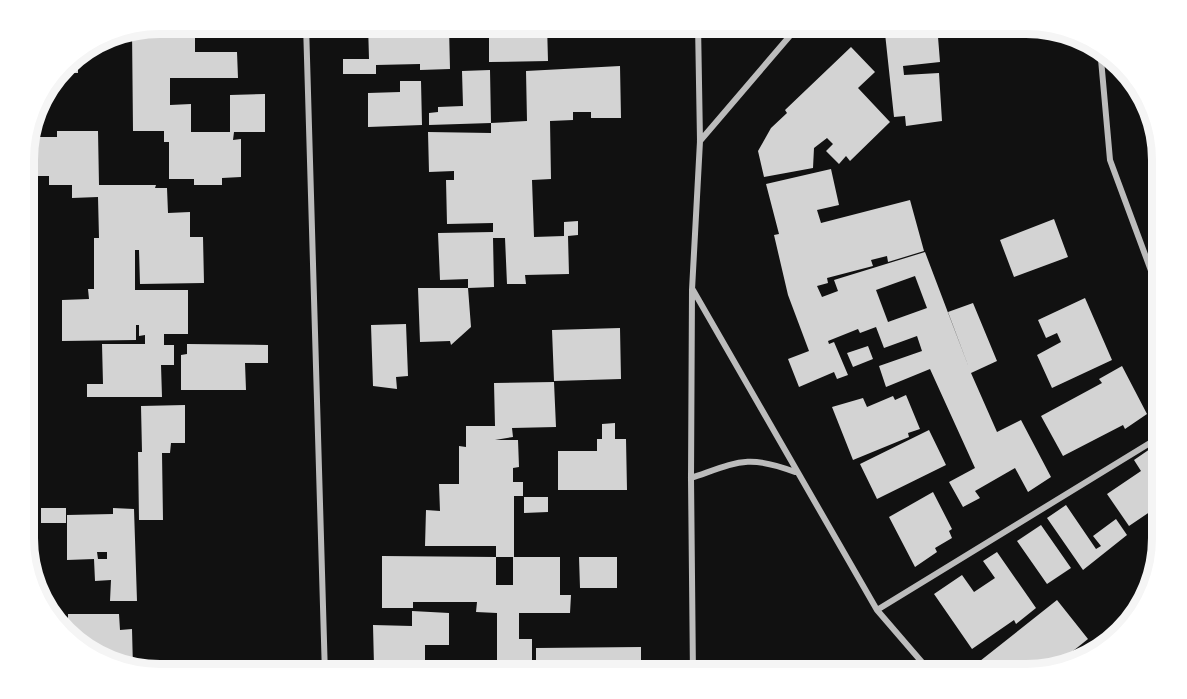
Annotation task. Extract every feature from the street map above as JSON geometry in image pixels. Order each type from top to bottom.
[{"type":"street","points":[[306,34],[325,664]]},
{"type":"street","points":[[693,664],[692,290],[700,141],[698,34]]},
{"type":"street","points":[[700,141],[791,34]]},
{"type":"street","points":[[1101,59],[1110,160],[1152,273]]},
{"type":"street","points":[[692,290],[877,610],[924,664]]},
{"type":"street","points":[[877,610],[1152,442]]},
{"type":"street","points":[[691,478],[738,462],[765,461],[796,472]]},
{"type":"building","points":[[160,34],[195,34],[195,52],[237,52],[238,78],[170,78],[170,105],[191,104],[191,132],[230,132],[230,95],[265,94],[265,132],[234,132],[233,140],[241,139],[241,177],[222,178],[222,185],[194,185],[194,179],[169,179],[169,142],[164,142],[164,131],[133,131],[132,38]]},
{"type":"building","points":[[368,34],[449,34],[450,69],[420,70],[420,64],[376,65],[376,74],[343,74],[343,59],[369,59]]},
{"type":"building","points":[[489,34],[547,34],[548,61],[489,62]]},
{"type":"building","points":[[885,34],[915,34],[915,38],[938,37],[940,62],[903,66],[904,75],[939,73],[942,121],[906,126],[905,116],[894,117]]},
{"type":"building","points":[[851,47],[875,72],[858,88],[890,122],[850,161],[846,156],[839,164],[826,151],[833,144],[827,138],[814,148],[813,168],[764,177],[758,151],[771,128],[787,113],[785,110]]},
{"type":"building","points":[[78,65],[78,73],[70,73]]},
{"type":"building","points":[[620,66],[621,118],[591,118],[591,112],[573,112],[573,120],[550,121],[551,179],[532,180],[534,237],[564,236],[564,222],[578,221],[578,235],[568,236],[569,274],[525,275],[526,284],[507,284],[505,238],[493,238],[494,287],[468,288],[468,279],[440,280],[438,233],[493,232],[493,223],[447,224],[446,180],[454,180],[454,171],[429,172],[428,132],[491,133],[491,123],[527,121],[526,71]]},
{"type":"building","points":[[490,70],[491,123],[429,125],[429,113],[438,112],[438,107],[463,106],[462,71]]},
{"type":"building","points":[[400,81],[421,81],[422,125],[368,127],[368,93],[400,92]]},
{"type":"building","points":[[57,131],[98,131],[99,185],[156,185],[155,188],[167,188],[168,213],[190,212],[190,237],[203,237],[204,283],[140,284],[139,250],[135,250],[135,290],[188,290],[188,334],[164,334],[164,345],[174,345],[174,365],[161,365],[162,397],[87,397],[87,384],[103,384],[102,344],[145,344],[145,335],[139,336],[139,325],[136,325],[136,340],[62,341],[62,300],[89,299],[88,289],[94,289],[94,238],[99,238],[98,197],[72,198],[72,185],[49,185],[49,176],[34,176],[37,137],[57,137]]},
{"type":"building","points":[[831,169],[839,205],[817,210],[821,223],[910,200],[924,251],[888,262],[887,256],[871,260],[873,266],[827,278],[828,283],[817,286],[822,297],[838,291],[834,280],[925,252],[969,368],[948,312],[973,303],[997,361],[971,373],[997,432],[1021,420],[1051,477],[1028,492],[1015,468],[975,491],[980,498],[963,507],[949,482],[975,468],[930,369],[886,387],[879,366],[922,351],[917,336],[884,348],[876,327],[860,333],[858,329],[828,341],[829,344],[834,342],[848,375],[837,379],[834,372],[799,387],[788,359],[809,351],[788,295],[774,235],[779,234],[766,184]],"holes":[[[915,276],[927,308],[888,322],[876,290]]]},
{"type":"building","points":[[1054,219],[1068,257],[1014,277],[1000,240]]},
{"type":"building","points":[[418,288],[468,288],[471,327],[451,345],[450,341],[420,342]]},
{"type":"building","points":[[1085,298],[1112,360],[1052,388],[1037,355],[1061,342],[1057,333],[1046,338],[1038,320]]},
{"type":"building","points":[[406,324],[408,376],[396,377],[397,389],[373,386],[371,325]]},
{"type":"building","points":[[620,328],[621,379],[554,381],[552,330]]},
{"type":"building","points":[[187,344],[268,345],[268,363],[245,363],[246,390],[181,390],[181,355],[187,354]]},
{"type":"building","points":[[868,346],[873,359],[853,367],[847,353]]},
{"type":"building","points":[[1122,366],[1147,414],[1125,429],[1123,425],[1063,456],[1041,416],[1102,383],[1099,379]]},
{"type":"building","points":[[554,382],[556,427],[512,428],[513,437],[495,440],[518,440],[519,467],[513,468],[513,482],[523,482],[523,496],[514,496],[514,557],[560,557],[560,595],[571,595],[570,613],[519,613],[519,639],[532,639],[532,664],[497,664],[497,613],[476,612],[477,602],[413,602],[413,608],[382,608],[382,556],[496,557],[496,546],[425,546],[426,510],[440,511],[439,484],[459,484],[459,446],[466,447],[466,426],[495,426],[494,383]],"holes":[[[496,557],[513,557],[513,585],[496,585]]]},
{"type":"building","points":[[906,395],[920,429],[908,433],[909,437],[853,460],[832,407],[863,398],[867,407],[893,396],[895,400]]},
{"type":"building","points":[[185,405],[185,443],[171,443],[170,453],[162,453],[163,520],[139,520],[138,452],[142,452],[141,406]]},
{"type":"building","points":[[615,423],[615,439],[626,439],[627,490],[558,490],[558,451],[597,451],[597,439],[602,439],[602,424]]},
{"type":"building","points":[[929,430],[946,465],[877,499],[860,464]]},
{"type":"building","points":[[1152,448],[1152,510],[1129,526],[1107,494],[1141,471],[1134,460]]},
{"type":"building","points":[[933,492],[952,529],[949,531],[952,538],[935,548],[937,552],[915,567],[889,517]]},
{"type":"building","points":[[524,497],[548,497],[548,512],[524,513]]},
{"type":"building","points":[[1066,505],[1096,549],[1101,546],[1093,536],[1116,519],[1127,535],[1083,570],[1047,518]]},
{"type":"building","points":[[41,508],[66,508],[66,523],[41,523]]},
{"type":"building","points":[[113,508],[134,509],[137,601],[110,601],[111,580],[95,581],[94,559],[67,560],[67,515],[113,514]],"holes":[[[97,552],[107,552],[107,559],[98,559]]]},
{"type":"building","points":[[1041,525],[1071,568],[1047,584],[1017,541]]},
{"type":"building","points":[[997,552],[1036,608],[1016,624],[1014,620],[972,649],[934,594],[962,575],[974,592],[995,578],[983,561]]},
{"type":"building","points":[[579,557],[617,557],[617,588],[580,588]]},
{"type":"building","points":[[1057,600],[1088,639],[1063,659],[1051,662],[983,664],[980,661]]},
{"type":"building","points":[[412,611],[449,613],[449,645],[425,645],[425,664],[374,664],[373,625],[412,626]]},
{"type":"building","points":[[68,614],[119,614],[120,630],[132,629],[133,661],[97,648],[68,624]]},
{"type":"building","points":[[641,647],[641,664],[536,664],[536,648]]}]
